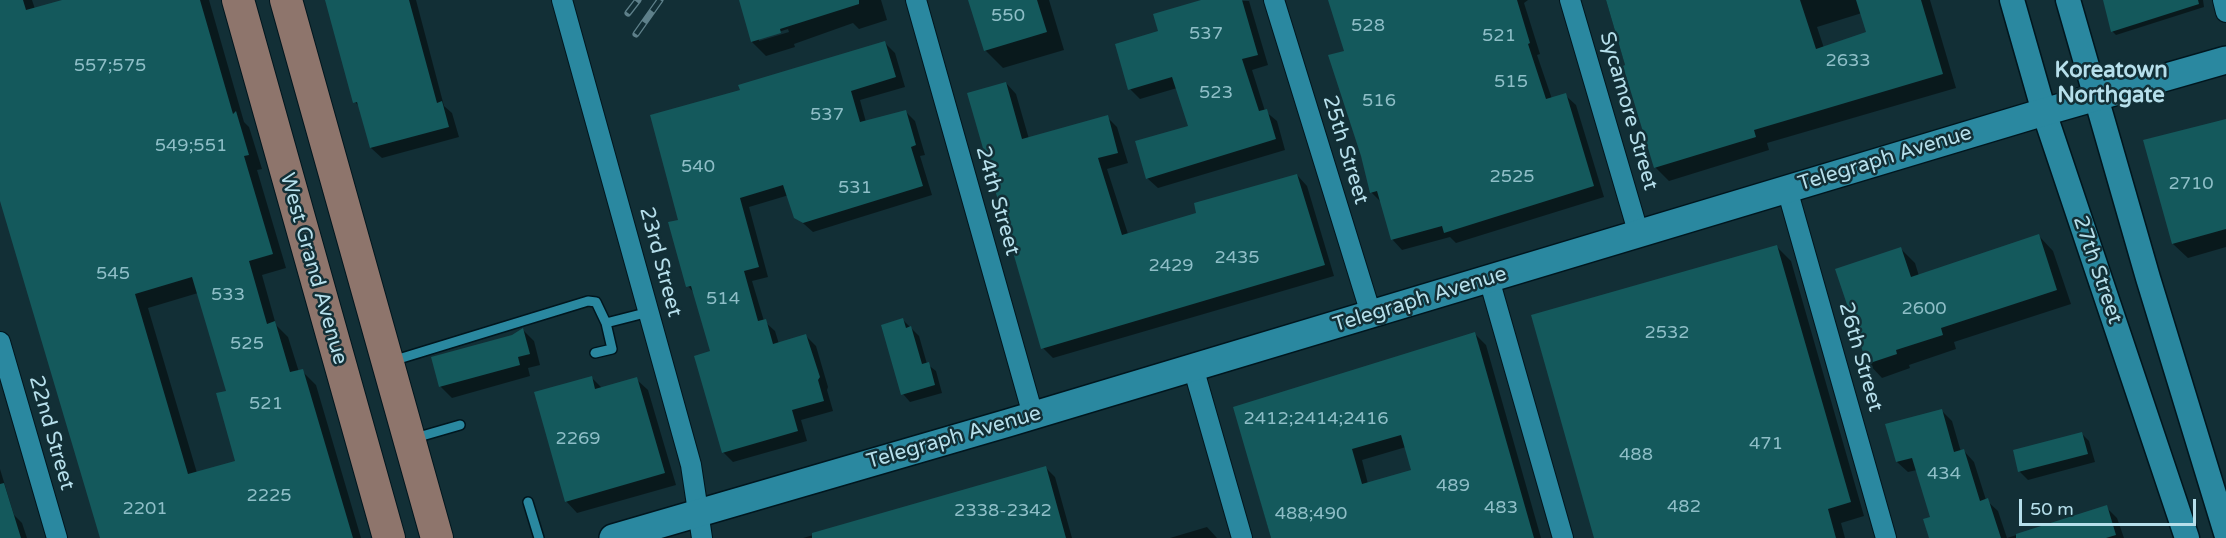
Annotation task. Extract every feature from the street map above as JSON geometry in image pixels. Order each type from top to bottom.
[{"type":"main road","name":"West Grand Avenue","points":[[238,0],[390,538]]},
{"type":"main road","points":[[286,0],[437,538]]},
{"type":"main road","name":"Telegraph Avenue","points":[[614,538],[700,525],[1033,415],[2096,96],[2226,60]]},
{"type":"street","name":"23rd Street","points":[[562,0],[691,465],[700,525]]},
{"type":"street","name":"24th Street","points":[[916,0],[1033,415]]},
{"type":"street","name":"25th Street","points":[[1274,0],[1371,314]]},
{"type":"street","name":"Sycamore Street","points":[[1570,0],[1639,235]]},
{"type":"street","name":"27th Street","points":[[2012,0],[2044,112],[2187,538]]},
{"type":"street","points":[[2068,0],[2148,278],[2226,533]]},
{"type":"street","points":[[2223,0],[2226,12]]},
{"type":"street","name":"26th Street","points":[[1787,189],[1886,538]]},
{"type":"street","points":[[1489,279],[1563,538]]},
{"type":"street","name":"22nd Street","points":[[0,342],[57,538]]},
{"type":"street","points":[[1193,367],[1242,538]]},
{"type":"lane","points":[[388,362],[588,301],[596,302],[606,323],[612,349],[595,353]]},
{"type":"lane","points":[[606,323],[649,312]]},
{"type":"lane","points":[[410,439],[460,425]]},
{"type":"lane","points":[[528,502],[539,538]]},
{"type":"building","points":[[0,0],[23,0],[26,10],[62,0],[200,0],[233,114],[236,111],[249,155],[244,156],[273,254],[249,261],[267,324],[275,321],[290,372],[303,369],[353,538],[100,538],[0,201]],"holes":[[[192,277],[226,391],[216,393],[235,461],[188,474],[135,294]]]},
{"type":"building","points":[[325,0],[409,0],[437,103],[442,101],[449,127],[370,148],[357,102],[353,103]]},
{"type":"building","points":[[739,0],[859,0],[859,4],[780,29],[781,33],[751,42]]},
{"type":"building","points":[[968,0],[1037,0],[1047,32],[984,51]]},
{"type":"building","points":[[1201,0],[1242,0],[1258,55],[1242,59],[1259,111],[1267,109],[1276,139],[1146,179],[1135,141],[1188,126],[1172,77],[1128,90],[1115,44],[1158,31],[1153,14]]},
{"type":"building","points":[[1328,0],[1517,0],[1530,43],[1528,44],[1546,99],[1566,93],[1594,186],[1444,233],[1442,226],[1391,240],[1377,191],[1370,193],[1361,156],[1328,55],[1344,51]]},
{"type":"building","points":[[1606,0],[1800,0],[1816,49],[1866,32],[1856,0],[1921,0],[1943,74],[1754,130],[1756,137],[1654,168]]},
{"type":"building","points":[[2103,0],[2198,0],[2199,4],[2111,32]]},
{"type":"building","points":[[885,41],[896,77],[851,91],[860,122],[906,110],[916,145],[911,147],[923,186],[803,223],[794,218],[783,185],[740,198],[759,267],[744,271],[758,321],[766,319],[773,344],[806,334],[820,377],[818,380],[824,401],[792,410],[798,431],[722,453],[694,356],[710,351],[691,286],[686,287],[668,222],[678,220],[650,115],[740,90],[738,85]]},
{"type":"building","points":[[1006,82],[1022,139],[1108,115],[1118,153],[1098,158],[1122,235],[1196,213],[1194,203],[1297,174],[1325,265],[1041,349],[967,93]]},
{"type":"building","points":[[2226,119],[2226,229],[2172,244],[2143,140]]},
{"type":"building","points":[[2039,234],[2057,290],[1941,328],[1943,335],[1896,350],[1897,354],[1867,364],[1835,269],[1901,247],[1911,277]]},
{"type":"building","points":[[1777,245],[1851,502],[1828,509],[1836,538],[1594,538],[1531,315]]},
{"type":"building","points":[[903,318],[906,328],[911,326],[922,364],[929,362],[935,385],[901,395],[881,325]]},
{"type":"building","points":[[523,328],[530,354],[518,357],[520,365],[439,387],[431,357],[512,335]]},
{"type":"building","points":[[1475,332],[1534,538],[1271,538],[1233,407]],"holes":[[[1401,435],[1411,470],[1362,484],[1352,449]]]},
{"type":"building","points":[[592,376],[595,389],[637,377],[665,473],[565,502],[534,392]]},
{"type":"building","points":[[1942,409],[1954,452],[1964,449],[1980,501],[1988,498],[2001,538],[1929,538],[1923,519],[1930,517],[1912,458],[1896,462],[1885,424]]},
{"type":"building","points":[[2082,432],[2088,454],[2018,472],[2013,450]]},
{"type":"building","points":[[1046,466],[1066,538],[812,538],[812,533]]},
{"type":"building","points":[[4,483],[21,538],[0,538],[0,484]]},
{"type":"building","points":[[2107,505],[2116,535],[2106,538],[2016,538],[2016,534]]},
{"type":"railway","points":[[628,13],[638,0]]},
{"type":"railway","points":[[636,34],[660,0]]},
{"type":"district","name":"Koreatown Northgate","points":[[2111,84]]}]
